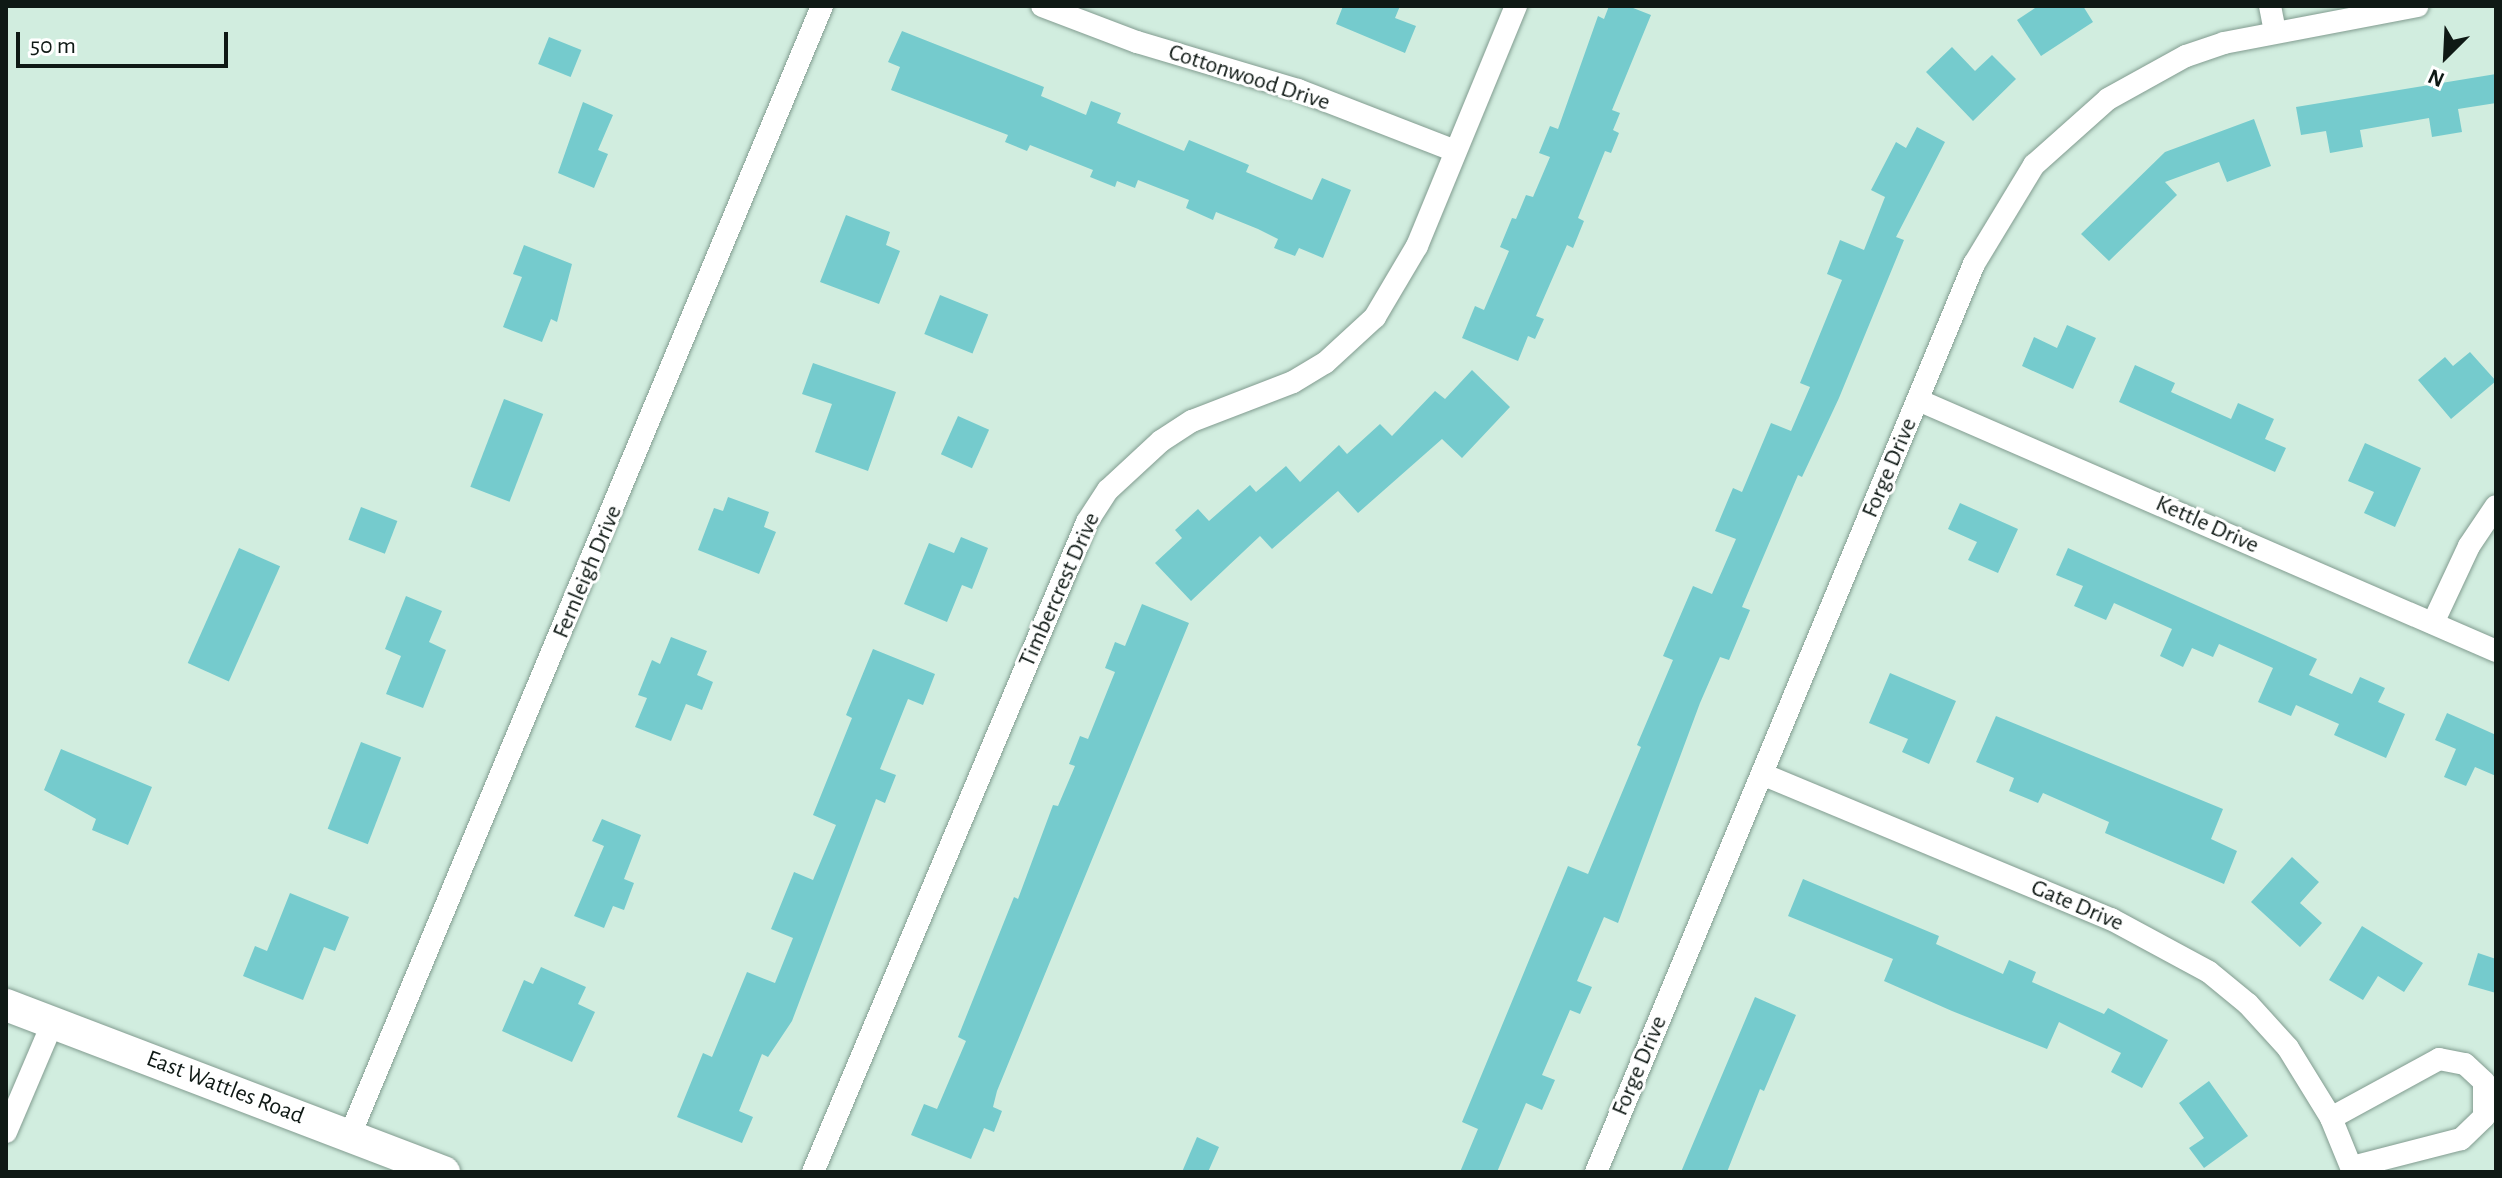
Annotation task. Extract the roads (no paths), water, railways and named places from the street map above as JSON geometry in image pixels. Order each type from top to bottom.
[{"type":"main road","name":"East Wattles Road","points":[[6,1005],[444,1172]]},
{"type":"street","name":"Fernleigh Drive","points":[[350,1135],[822,6]]},
{"type":"street","name":"Cottonwood Drive","points":[[1042,6],[1137,42],[1298,90],[1455,151]]},
{"type":"street","name":"Timbercrest Drive","points":[[813,1172],[1087,522],[1108,490],[1161,441],[1192,421],[1293,382],[1351,342],[1375,317],[1406,270],[1516,6]]},
{"type":"street","points":[[2270,6],[2275,32]]},
{"type":"street","name":"Forge Drive","points":[[1596,1172],[1991,231],[2056,142],[2147,74],[2224,43],[2418,6]]},
{"type":"street","name":"Kettle Drive","points":[[1918,400],[2496,651]]},
{"type":"street","points":[[2433,623],[2469,546],[2496,506]]},
{"type":"street","name":"Gate Drive","points":[[1762,774],[2111,919],[2186,956],[2262,1018],[2288,1048],[2331,1118],[2353,1170],[2461,1139],[2484,1117],[2484,1082],[2465,1064],[2439,1059],[2331,1118]]},
{"type":"street","points":[[6,1132],[53,1022]]}]
